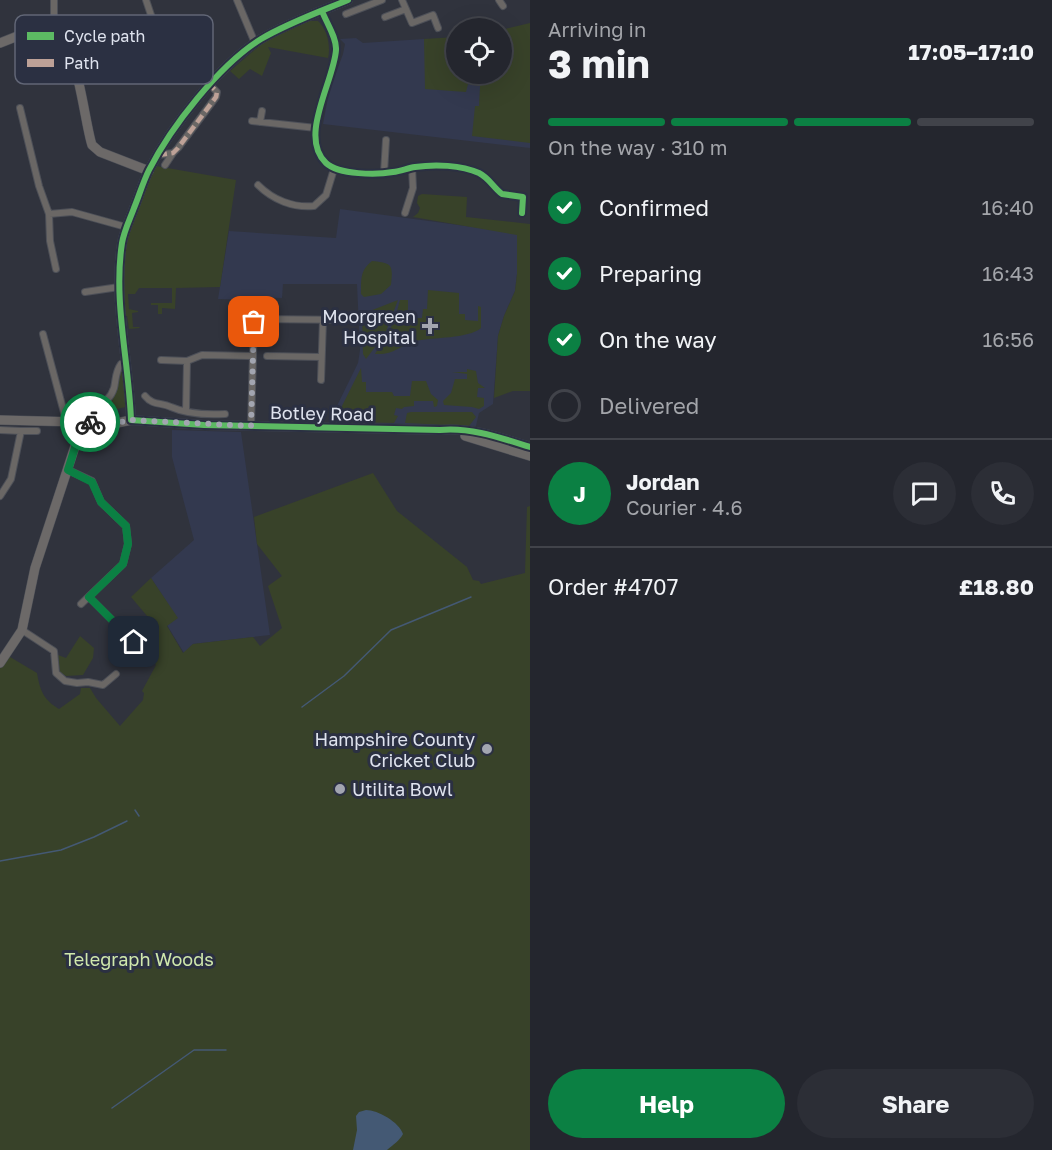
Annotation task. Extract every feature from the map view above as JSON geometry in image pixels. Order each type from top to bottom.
[{"type":"street","points":[[146,0],[151,15]]},
{"type":"street","points":[[237,0],[255,43]]},
{"type":"street","points":[[213,81],[239,54],[255,43],[284,27],[348,0]]},
{"type":"street","points":[[346,14],[382,0]]},
{"type":"street","points":[[402,0],[412,23],[433,15],[438,28]]},
{"type":"street","points":[[499,0],[503,6]]},
{"type":"street","points":[[385,17],[406,9]]},
{"type":"street","points":[[322,11],[336,49],[316,128],[318,153],[328,165],[342,171],[384,173],[412,167],[451,167],[470,170],[488,178],[502,194],[523,197],[522,213]]},
{"type":"street","points":[[0,43],[15,37]]},
{"type":"street","points":[[79,84],[92,145],[100,152],[149,171]]},
{"type":"street","points":[[131,420],[119,286],[122,242],[149,171],[174,130],[210,84],[217,92],[216,96],[165,165]]},
{"type":"street","points":[[20,108],[39,186],[50,214],[50,241],[56,268]]},
{"type":"street","points":[[260,122],[262,111]]},
{"type":"street","points":[[252,121],[316,128]]},
{"type":"street","points":[[384,173],[386,140]]},
{"type":"street","points":[[158,155],[173,153]]},
{"type":"street","points":[[405,213],[413,188],[412,167]]},
{"type":"street","points":[[258,185],[274,198],[291,204],[314,206],[326,195],[334,169]]},
{"type":"street","points":[[50,214],[72,212],[126,227]]},
{"type":"street","points":[[85,292],[119,286]]},
{"type":"street","points":[[251,426],[254,320],[352,320]]},
{"type":"street","points":[[321,380],[322,320]]},
{"type":"street","points":[[43,334],[65,416],[90,410],[107,400],[113,392],[117,369],[121,364]]},
{"type":"street","points":[[161,360],[187,361],[202,355],[252,356]]},
{"type":"street","points":[[267,356],[321,357]]},
{"type":"street","points":[[186,411],[187,361]]},
{"type":"street","points":[[145,396],[150,402],[177,410],[225,414]]},
{"type":"street","name":"Botley Road","points":[[0,420],[65,416],[83,422],[117,423],[131,420],[251,426],[452,429],[475,432],[530,447]]},
{"type":"street","points":[[0,663],[22,630],[35,568],[83,422]]},
{"type":"street","points":[[0,430],[37,430]]},
{"type":"street","name":"Botley Road","points":[[440,430],[530,456]]},
{"type":"street","points":[[0,496],[11,479],[21,431]]},
{"type":"street","points":[[68,470],[92,482],[101,502],[126,526],[128,544],[123,564],[81,604]]},
{"type":"street","points":[[89,597],[134,642]]},
{"type":"street","points":[[22,630],[54,651],[57,673],[64,681],[103,685],[116,674]]},
{"type":"shaded area","points":[[356,38],[363,43],[424,39],[446,41],[446,84],[512,84],[512,64],[530,48],[530,148],[323,124],[329,92],[345,44],[340,39]]},
{"type":"shaded area","name":"Moorgreen Hospital","points":[[340,209],[518,233],[515,291],[498,336],[493,404],[479,413],[476,426],[334,422],[334,412],[358,363],[360,350],[357,284],[283,284],[282,298],[218,299],[229,231],[336,238]]},
{"type":"shaded area","points":[[172,430],[241,432],[270,635],[193,644],[184,653],[167,625],[177,618],[151,578],[194,540],[172,457]]},
{"type":"shaded area","points":[[366,1110],[388,1118],[401,1130],[402,1136],[387,1150],[353,1150],[357,1130],[356,1116],[359,1112]]},
{"type":"green space","points":[[309,21],[318,21],[324,28],[329,43],[328,58],[268,47],[271,53],[262,76],[250,69],[239,79],[230,71],[264,42]]},
{"type":"green space","points":[[530,23],[530,143],[472,136],[475,106],[479,106],[480,86],[468,84],[512,84],[512,27]]},
{"type":"green space","points":[[446,38],[446,84],[468,84],[466,92],[425,89],[424,39]]},
{"type":"green space","points":[[156,166],[236,180],[220,287],[176,288],[175,309],[162,308],[162,314],[158,314],[158,305],[151,305],[151,303],[172,303],[172,288],[139,288],[135,294],[128,294],[129,309],[138,311],[132,313],[133,327],[140,328],[129,329],[127,316],[125,316],[123,286],[125,286],[123,285],[124,242],[139,201]]},
{"type":"green space","points":[[422,194],[467,197],[466,217],[530,224],[530,391],[513,391],[494,398],[498,336],[515,291],[517,235],[413,217],[420,208],[417,203],[418,196]]},
{"type":"green space","points":[[372,261],[390,266],[391,285],[381,294],[364,297],[361,294],[362,276],[365,268]]},
{"type":"green space","points":[[428,290],[459,293],[459,314],[465,314],[465,320],[478,321],[478,306],[481,307],[481,328],[459,336],[416,341],[392,352],[375,354],[394,322],[400,300],[408,300],[408,313],[413,314],[413,318],[422,318],[423,309],[427,309]]},
{"type":"green space","points":[[398,300],[385,334],[366,359],[363,354],[362,314]]},
{"type":"green space","points":[[122,367],[126,407],[102,412],[102,406],[117,379],[120,378],[118,372]]},
{"type":"green space","points":[[361,368],[362,382],[366,382],[366,392],[392,392],[394,396],[410,396],[412,381],[426,381],[431,394],[438,400],[437,406],[434,407],[433,401],[414,401],[414,406],[396,408],[394,415],[398,416],[394,423],[342,422],[339,417],[342,406]]},
{"type":"green space","points":[[467,369],[476,371],[478,383],[485,388],[478,388],[477,397],[484,398],[484,406],[479,409],[444,405],[443,401],[451,393],[455,379],[467,379],[467,374],[452,372],[467,372]]},
{"type":"green space","points":[[472,412],[476,417],[469,426],[405,423],[407,413]]},
{"type":"green space","name":"Telegraph Woods","points":[[373,473],[397,511],[467,567],[473,580],[481,584],[525,573],[527,507],[530,506],[530,1150],[0,1150],[0,668],[10,657],[37,673],[44,694],[59,709],[80,694],[81,688],[90,688],[120,726],[143,700],[142,691],[156,665],[139,638],[153,623],[131,597],[151,578],[178,618],[167,626],[183,653],[193,644],[253,637],[260,646],[282,628],[268,586],[282,576],[257,544],[254,517]]},
{"type":"green space","points":[[80,636],[94,648],[93,658],[83,675],[66,676],[60,672],[58,655],[66,658]]},
{"type":"waterway","points":[[302,707],[344,676],[391,630],[471,597]]},
{"type":"waterway","points":[[135,810],[139,816]]},
{"type":"waterway","points":[[0,861],[61,850],[127,821]]},
{"type":"waterway","points":[[112,1108],[194,1050],[226,1050]]},
{"type":"marked path","points":[[158,155],[173,153],[216,97],[217,92],[210,85]]},
{"type":"cycle path","points":[[213,81],[245,50],[261,39],[348,0]]},
{"type":"cycle path","points":[[322,11],[336,45],[334,63],[316,124],[315,139],[318,152],[326,163],[340,170],[368,174],[431,166],[472,170],[482,175],[502,194],[523,197],[522,213]]},
{"type":"cycle path","points":[[210,84],[183,117],[158,153],[143,184],[124,234],[119,287],[131,420],[204,425],[463,430],[530,447]]},
{"type":"way so far","points":[[90,422],[117,423],[131,420],[251,426],[254,322]]},
{"type":"place","name":"Moorgreen Hospital","points":[[430,326]]},
{"type":"place","name":"Hampshire County Cricket Club","points":[[487,749]]},
{"type":"place","name":"Utilita Bowl","points":[[340,789]]},
{"type":"route","points":[[90,422],[83,422],[68,470],[92,482],[101,502],[126,526],[128,544],[123,564],[89,597],[134,642]]}]
